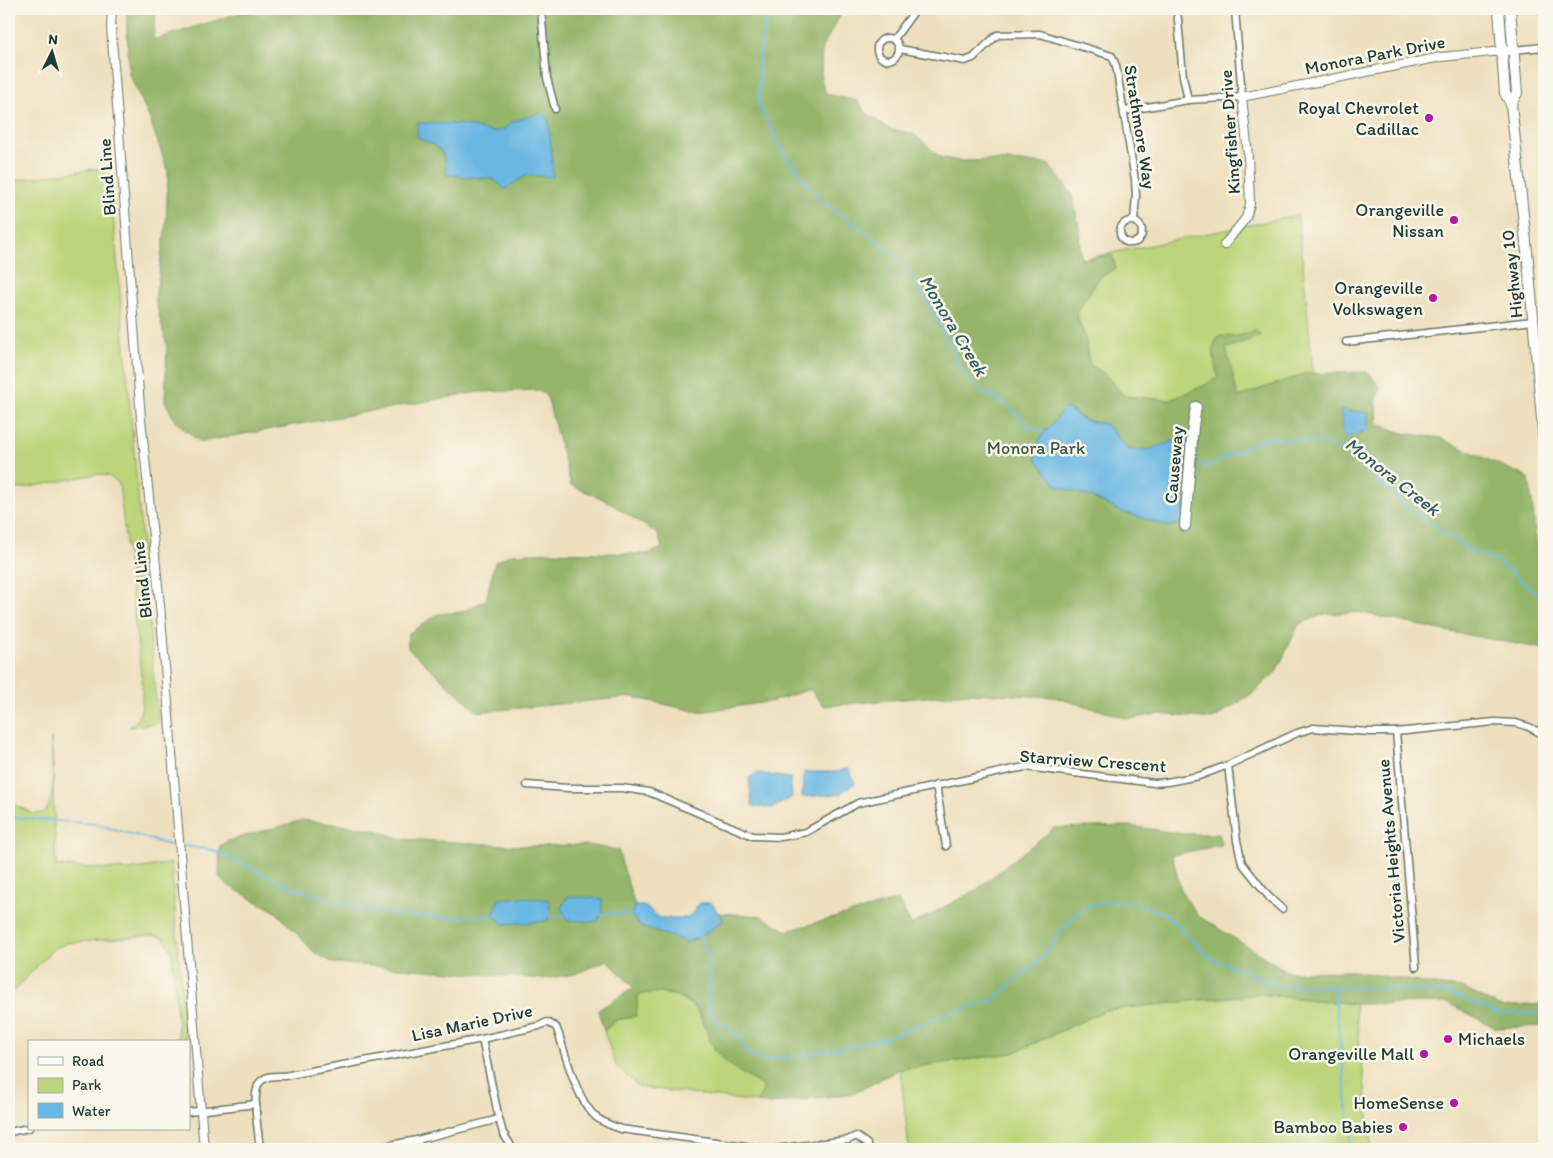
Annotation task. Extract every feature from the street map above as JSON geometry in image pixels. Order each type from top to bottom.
[{"type":"highway","name":"Highway 10","points":[[1500,9],[1505,93],[1511,104],[1544,441]]},
{"type":"highway","name":"Highway 10","points":[[1510,9],[1517,93],[1511,104]]},
{"type":"highway","name":"Causeway","points":[[1186,526],[1196,407]]},
{"type":"street","name":"Blind Line","points":[[112,9],[111,27],[141,419],[160,615],[204,1149]]},
{"type":"street","points":[[541,9],[548,78],[555,109]]},
{"type":"street","points":[[894,39],[916,9]]},
{"type":"street","points":[[1177,9],[1183,76],[1188,100]]},
{"type":"street","name":"Kingfisher Drive","points":[[1224,245],[1246,218],[1250,204],[1248,154],[1235,9]]},
{"type":"street","name":"Strathmore Way","points":[[900,49],[965,61],[973,58],[999,34],[1040,34],[1112,56],[1115,62],[1135,180],[1134,221]]},
{"type":"street","points":[[887,37],[894,39],[900,49],[897,56],[891,60],[883,59],[878,54],[877,46],[880,41],[887,37]]},
{"type":"street","points":[[1513,50],[1544,47]]},
{"type":"street","name":"Monora Park Drive","points":[[1242,96],[1441,56],[1513,50]]},
{"type":"street","points":[[1124,111],[1188,100],[1242,96]]},
{"type":"street","points":[[1346,342],[1533,321]]},
{"type":"street","name":"Starrview Crescent","points":[[527,786],[622,788],[650,792],[753,836],[780,837],[806,832],[858,803],[1026,767],[1154,782],[1168,782],[1198,776],[1228,765],[1310,728],[1396,732],[1494,722],[1522,724],[1544,735]]},
{"type":"street","name":"Victoria Heights Avenue","points":[[1396,732],[1416,967]]},
{"type":"street","points":[[1228,765],[1237,841],[1242,863],[1269,897],[1282,909]]},
{"type":"street","points":[[936,785],[946,846]]},
{"type":"street","name":"Lisa Marie Drive","points":[[256,1104],[256,1087],[262,1080],[271,1076],[284,1076],[482,1039],[539,1026],[547,1022],[556,1027],[576,1084],[586,1103],[596,1117],[608,1125],[620,1129],[725,1146],[767,1149]]},
{"type":"street","points":[[482,1039],[499,1119],[503,1133],[513,1149]]},
{"type":"street","points":[[190,1112],[256,1104],[260,1149]]},
{"type":"street","points":[[370,1149],[418,1140],[499,1119]]},
{"type":"street","points":[[9,1132],[28,1128]]},
{"type":"street","points":[[775,1149],[848,1140],[856,1136],[864,1140],[867,1144],[867,1149]]},
{"type":"street","points":[[418,1140],[420,1149]]},
{"type":"green space","name":"Monora Park","points":[[126,9],[156,9],[153,40],[240,13],[273,9],[522,9],[544,14],[547,9],[844,9],[822,47],[821,78],[826,94],[858,101],[865,112],[889,129],[914,134],[940,157],[958,161],[994,160],[1048,164],[1072,194],[1079,227],[1081,260],[1112,255],[1116,269],[1101,276],[1078,310],[1078,320],[1085,336],[1089,364],[1105,374],[1124,396],[1170,400],[1203,386],[1218,377],[1213,350],[1219,336],[1237,336],[1254,329],[1261,336],[1226,348],[1238,397],[1304,374],[1368,372],[1380,388],[1376,398],[1378,424],[1402,433],[1440,438],[1529,478],[1544,607],[1544,649],[1430,628],[1358,612],[1325,614],[1299,624],[1276,672],[1254,692],[1213,719],[1158,714],[1130,719],[1054,697],[971,693],[824,706],[810,689],[774,701],[699,712],[632,697],[478,712],[408,648],[408,634],[438,614],[462,612],[486,600],[495,562],[511,554],[551,552],[648,554],[662,548],[658,534],[605,500],[571,485],[547,397],[539,390],[478,392],[200,442],[175,421],[165,401],[167,346],[155,299],[166,225],[168,171],[149,117],[129,74]],"holes":[[[512,122],[553,176],[527,175],[505,189],[493,179],[447,175],[446,161],[440,149],[460,124],[492,132],[503,130]],[[1073,411],[1080,417],[1096,423],[1106,424],[1127,449],[1145,450],[1157,448],[1173,441],[1184,440],[1189,435],[1182,523],[1168,526],[1119,511],[1091,497],[1057,486],[1036,459],[1044,431]]]},
{"type":"green space","points":[[109,167],[158,723],[129,727],[138,718],[142,708],[142,683],[119,484],[109,476],[98,474],[9,491],[9,181]]},
{"type":"green space","points":[[1298,215],[1332,565],[836,309]]},
{"type":"green space","points":[[51,738],[53,766],[53,786]]},
{"type":"green space","points":[[53,786],[56,866],[128,870],[171,863],[186,1040],[179,1040],[172,952],[164,938],[153,935],[67,943],[53,949],[9,996],[9,803],[35,814],[45,812],[52,795]]},
{"type":"green space","points":[[303,820],[372,829],[403,839],[521,846],[587,845],[618,850],[635,906],[631,915],[687,942],[700,937],[724,920],[718,913],[761,916],[787,931],[898,900],[911,925],[976,890],[1054,828],[1129,826],[1183,834],[1218,834],[1222,845],[1172,855],[1181,891],[1197,915],[1288,972],[1353,971],[1462,988],[1501,1007],[1541,1004],[1544,1007],[1544,1026],[1496,1028],[1448,1003],[1355,1004],[1258,994],[1106,1010],[1013,1053],[900,1069],[855,1093],[769,1104],[757,1102],[764,1087],[738,1071],[715,1050],[698,1011],[686,1000],[662,993],[638,996],[636,1016],[616,1020],[604,1031],[598,1010],[634,988],[607,960],[575,974],[543,979],[333,963],[314,952],[276,912],[229,886],[219,877],[220,846],[227,841]]},
{"type":"green space","points":[[648,991],[679,996],[698,1011],[715,1049],[741,1073],[764,1087],[757,1102],[639,1087],[616,1066],[604,1031],[616,1020],[636,1016],[638,996]]},
{"type":"green space","points":[[1258,994],[1355,1004],[1372,1149],[909,1149],[900,1069],[1013,1053],[1106,1010]]},
{"type":"water","points":[[540,113],[549,119],[553,177],[527,175],[505,189],[493,179],[447,175],[444,159],[436,146],[417,137],[417,123],[460,124],[492,132],[503,130],[512,122]]},
{"type":"water","points":[[1065,408],[1085,420],[1106,424],[1127,449],[1150,449],[1183,439],[1189,435],[1182,523],[1168,526],[1119,511],[1091,497],[1057,486],[1036,459],[1036,452],[1040,439]]},
{"type":"water","points":[[1340,410],[1368,413],[1368,429],[1345,440]]},
{"type":"water","points":[[848,768],[855,783],[840,794],[802,797],[804,772],[836,772]]},
{"type":"water","points":[[758,773],[790,778],[792,797],[773,808],[752,806],[749,778]]},
{"type":"water","points":[[568,896],[602,899],[602,913],[597,922],[568,920],[561,908]]},
{"type":"water","points":[[521,897],[549,900],[550,915],[547,921],[504,924],[493,915],[499,899]]},
{"type":"water","points":[[700,903],[712,903],[724,920],[700,937],[687,942],[641,927],[631,915],[635,906],[644,906],[660,918],[688,918]]},
{"type":"waterway","name":"Monora Creek","points":[[768,9],[759,59],[759,106],[787,158],[822,201],[893,253],[926,299],[968,381],[979,391],[1003,402],[1032,429],[1047,433]]},
{"type":"waterway","name":"Monora Creek","points":[[1193,465],[1208,466],[1265,438],[1323,443],[1342,450],[1409,508],[1469,550],[1499,562],[1544,600]]},
{"type":"waterway","points":[[9,817],[96,824],[170,845]]},
{"type":"waterway","points":[[185,846],[212,850],[294,888],[377,913],[444,918],[493,915]]},
{"type":"waterway","points":[[700,937],[710,958],[708,1010],[713,1019],[730,1028],[749,1053],[762,1060],[823,1052],[883,1039],[934,1018],[991,1001],[1043,957],[1061,930],[1087,906],[1121,900],[1165,913],[1209,957],[1280,986],[1357,987],[1449,993],[1500,1014],[1544,1013]]},
{"type":"waterway","points":[[600,914],[621,913],[631,915]]},
{"type":"waterway","points":[[550,915],[565,915]]},
{"type":"waterway","points":[[1334,988],[1352,1149]]},
{"type":"place","name":"Royal Chevrolet Cadillac","points":[[1429,118]]},
{"type":"place","name":"Orangeville Nissan","points":[[1454,220]]},
{"type":"place","name":"Orangeville Volkswagen","points":[[1433,298]]},
{"type":"place","name":"Michaels","points":[[1448,1039]]},
{"type":"place","name":"Orangeville Mall","points":[[1424,1054]]},
{"type":"place","name":"HomeSense","points":[[1454,1103]]},
{"type":"place","name":"Bamboo Babies","points":[[1403,1127]]}]
